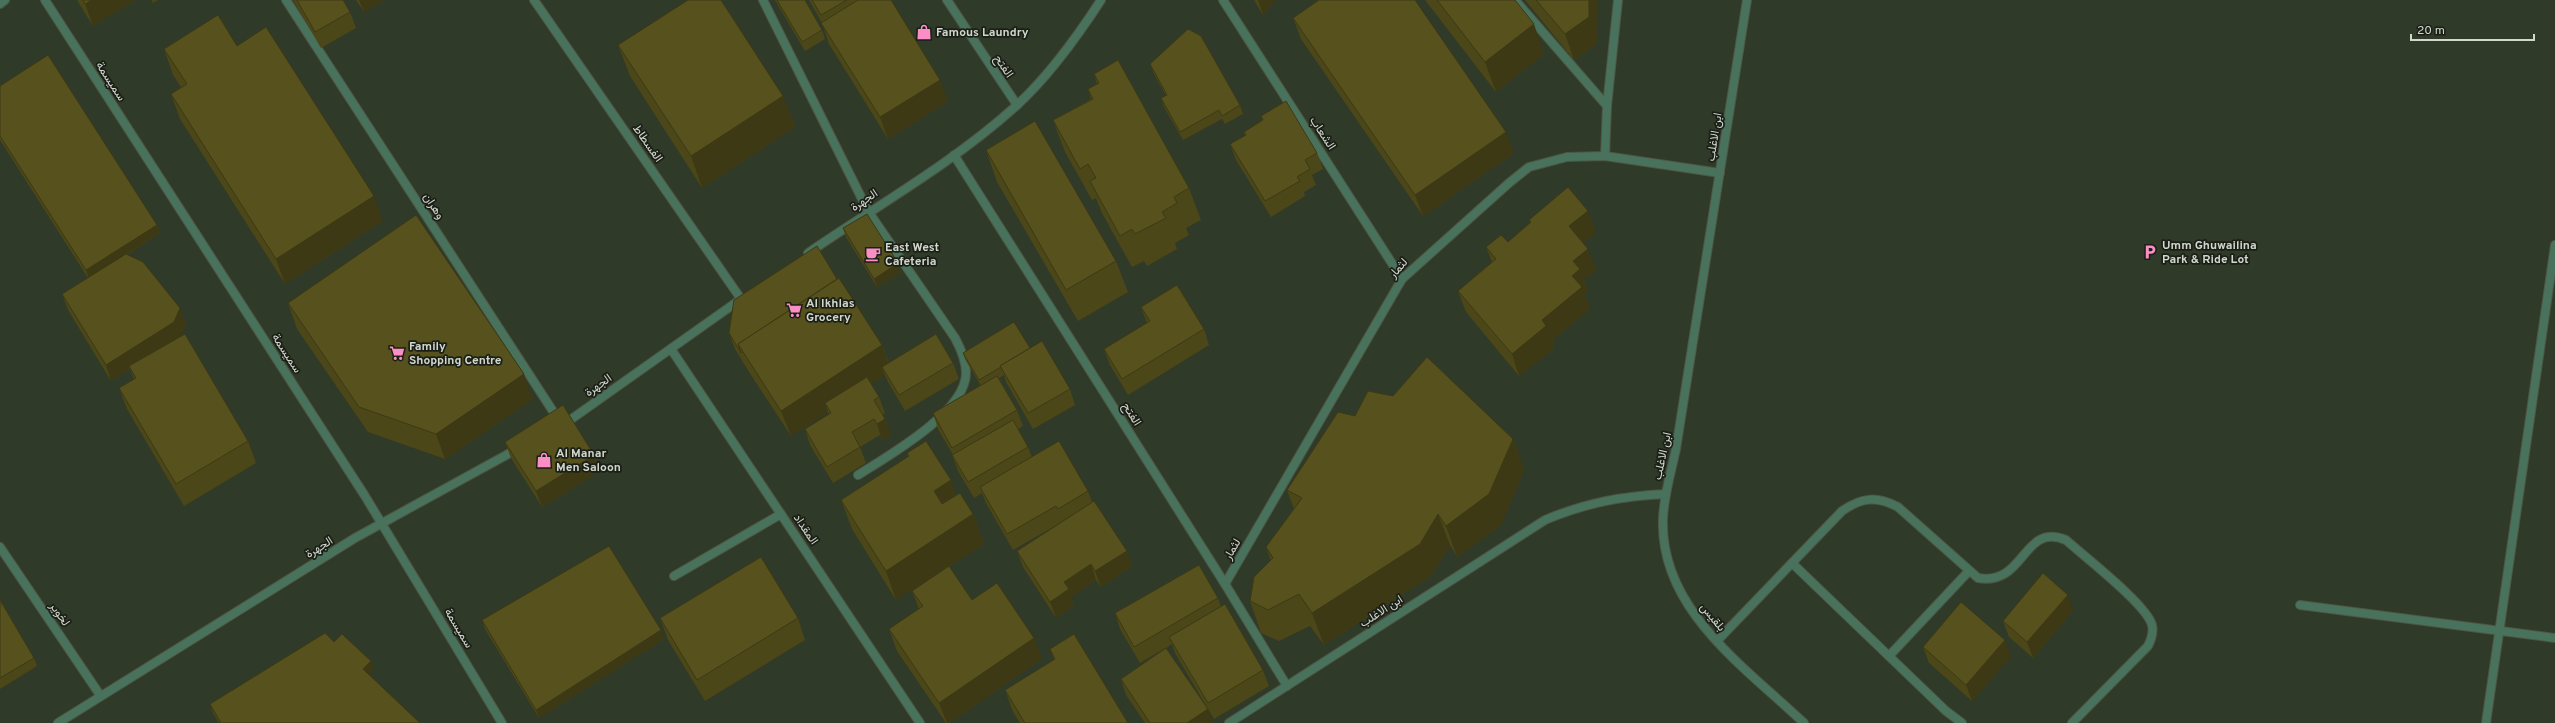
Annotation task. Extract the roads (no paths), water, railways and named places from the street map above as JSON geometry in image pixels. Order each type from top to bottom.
[{"type":"street","points":[[0,4],[5,0]]},
{"type":"street","name":"سميسمة","points":[[45,0],[382,523],[502,723]]},
{"type":"street","name":"وهران","points":[[286,0],[558,427]]},
{"type":"street","name":"الفسطاط","points":[[534,0],[744,297]]},
{"type":"street","points":[[763,0],[868,212],[955,338],[964,355],[966,374],[959,393],[946,412],[920,434],[858,475]]},
{"type":"street","name":"الفتح","points":[[947,0],[1017,105]]},
{"type":"street","name":"الجهرة","points":[[798,260],[954,155],[1017,105],[1069,46],[1101,0]]},
{"type":"street","name":"الشعاب","points":[[1223,0],[1402,279]]},
{"type":"street","points":[[1515,0],[1607,106]]},
{"type":"street","points":[[1605,156],[1607,106],[1618,0]]},
{"type":"street","name":"ابن الاغلب","points":[[1229,723],[1545,520],[1574,508],[1604,500],[1666,494],[1676,449],[1747,0]]},
{"type":"street","name":"الفتح","points":[[954,155],[1225,584],[1287,686]]},
{"type":"street","name":"لثمار","points":[[1225,584],[1402,279],[1529,167],[1567,157],[1605,156],[1720,173]]},
{"type":"street","points":[[2486,723],[2555,245]]},
{"type":"street","name":"الجهرة","points":[[558,427],[744,297]]},
{"type":"street","name":"المقداد","points":[[671,349],[920,723]]},
{"type":"street","name":"الجهرة","points":[[58,723],[100,695],[382,523],[528,444]]},
{"type":"street","name":"بلقيس","points":[[1666,494],[1663,519],[1665,546],[1672,573],[1687,604],[1698,621],[1717,641],[1804,723]]},
{"type":"street","points":[[1717,641],[1842,511],[1854,502],[1869,498],[1884,500],[1898,507],[1968,572],[1984,579],[2001,577],[2039,540],[2048,536],[2057,536],[2066,540],[2149,617],[2152,627],[2152,637],[2148,646],[2072,723]]},
{"type":"street","points":[[674,576],[781,514]]},
{"type":"street","name":"لخوير","points":[[0,547],[100,695]]},
{"type":"street","points":[[1792,563],[1946,711],[1962,723]]},
{"type":"street","points":[[1889,656],[1968,572]]},
{"type":"street","points":[[2300,605],[2499,632],[2555,638]]},
{"type":"place","name":"Famous Laundry","points":[[924,32]]},
{"type":"place","name":"Umm Ghuwailina Park & Ride Lot","points":[[2150,252]]},
{"type":"place","name":"East West Cafeteria","points":[[873,254]]},
{"type":"place","name":"Al Ikhlas Grocery","points":[[794,310]]},
{"type":"place","name":"Family Shopping Centre","points":[[397,353]]},
{"type":"place","name":"Al Manar Men Saloon","points":[[544,460]]}]
